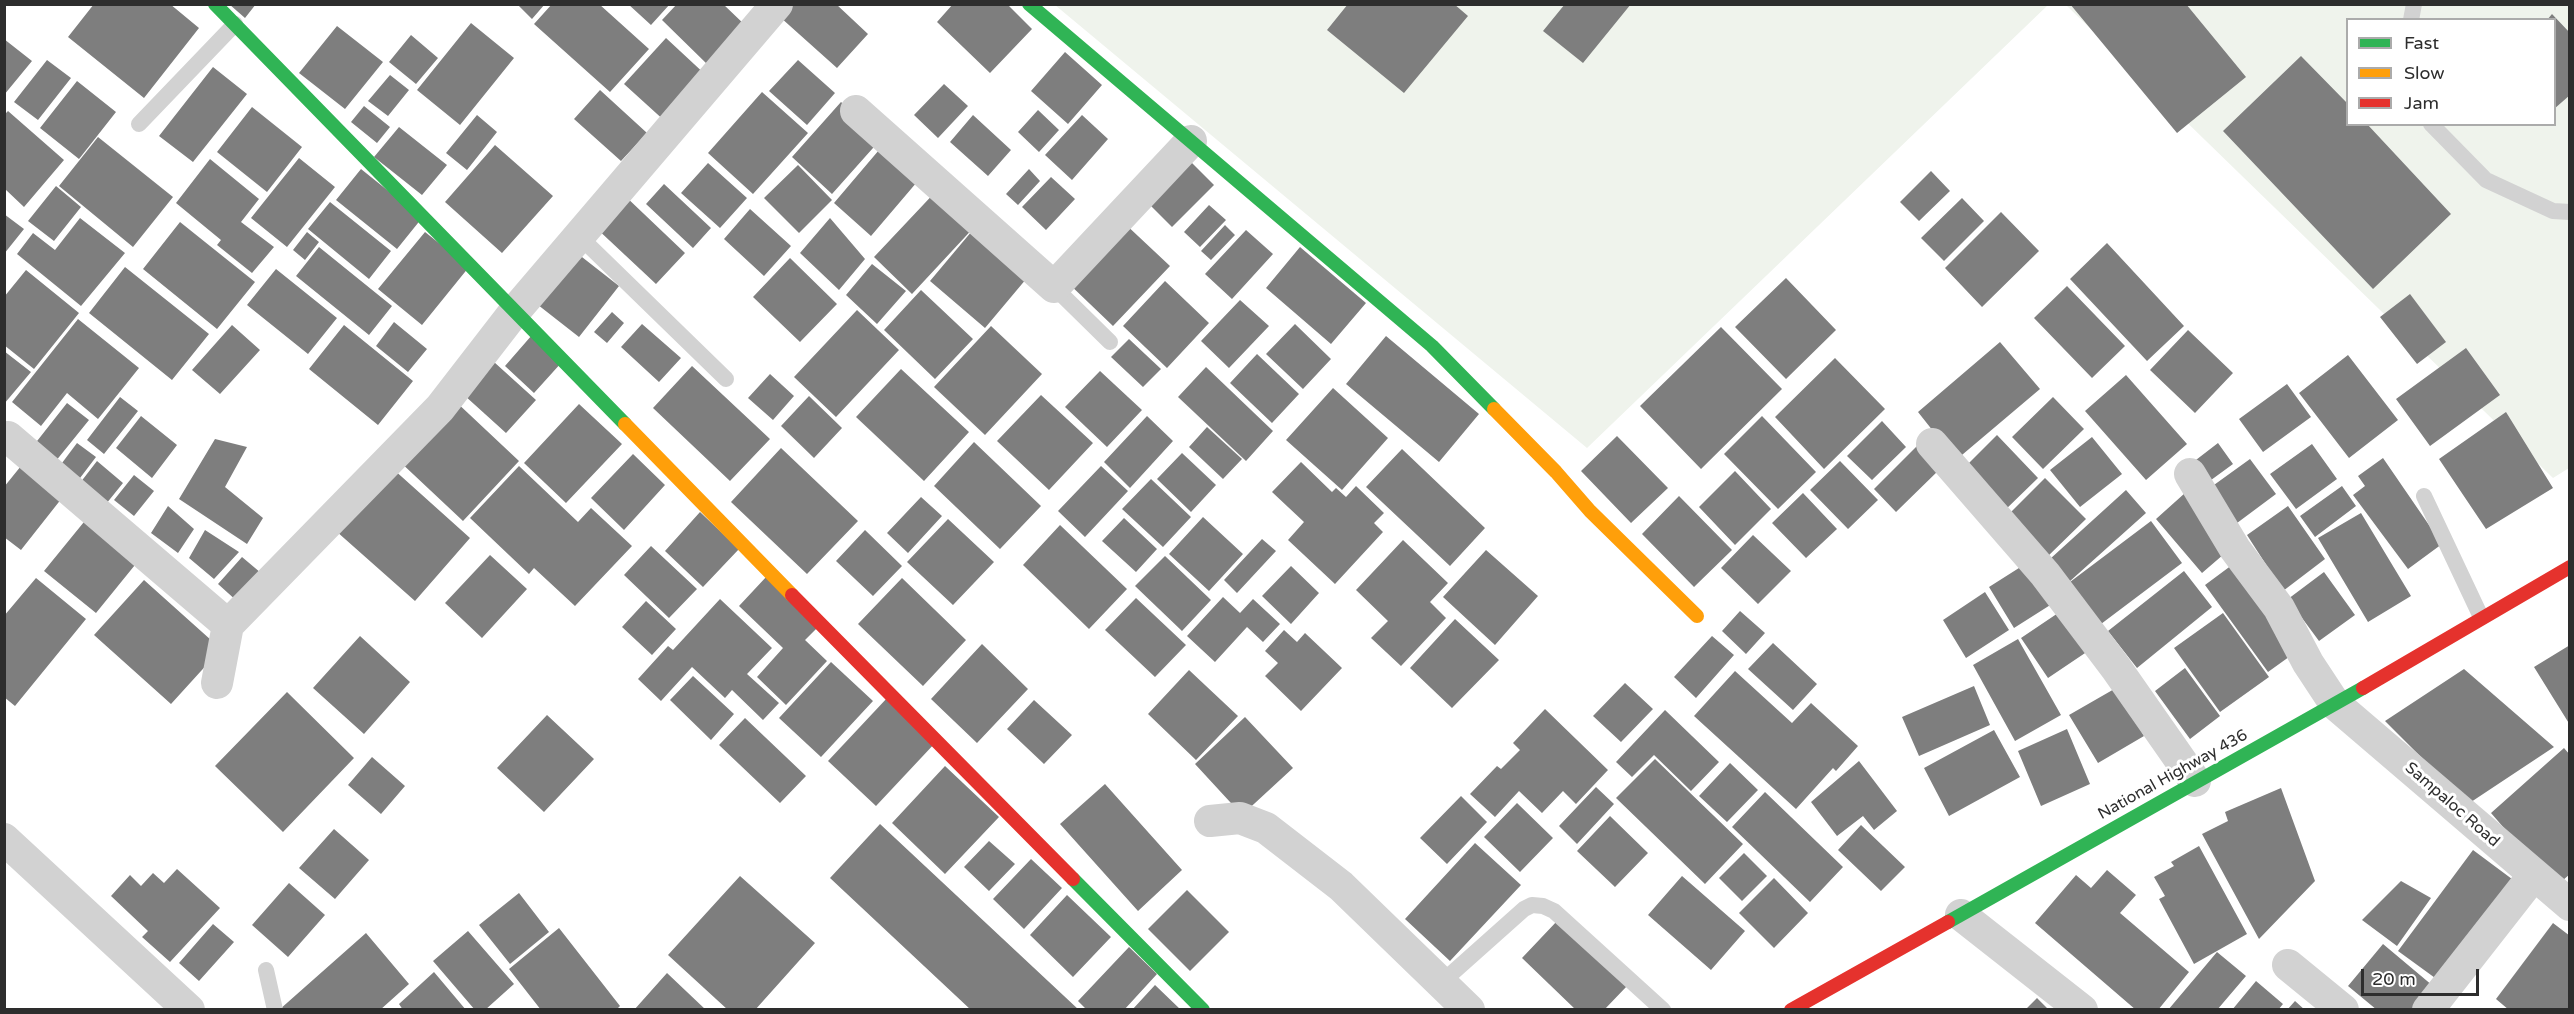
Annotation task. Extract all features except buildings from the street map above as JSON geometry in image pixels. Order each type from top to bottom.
[{"type":"street","points":[[215,4],[1203,1010]]},
{"type":"street","points":[[217,683],[228,625],[440,408],[515,311],[777,4]]},
{"type":"street","points":[[1029,4],[1432,346],[1556,472],[1590,511],[1697,616]]},
{"type":"street","points":[[856,111],[1054,286],[1191,141]]},
{"type":"street","points":[[8,437],[228,625]]},
{"type":"street","points":[[1932,444],[2045,574],[2116,668],[2195,781]]},
{"type":"street","name":"Sampaloc Road","points":[[2190,474],[2235,549],[2279,608],[2308,663],[2335,704],[2533,876],[2570,905]]},
{"type":"street","name":"National Highway 436","points":[[1791,1010],[2335,704],[2570,567]]},
{"type":"street","points":[[1210,821],[1240,818],[1266,828],[1341,886],[1469,1010]]},
{"type":"street","points":[[4,839],[189,1010]]},
{"type":"street","points":[[2428,1010],[2533,876]]},
{"type":"street","points":[[1961,915],[2082,1010]]},
{"type":"street","points":[[2288,965],[2343,1010]]},
{"type":"lane","points":[[139,124],[235,24]]},
{"type":"lane","points":[[2433,126],[2486,180],[2553,211],[2570,212]]},
{"type":"lane","points":[[579,236],[726,378]]},
{"type":"lane","points":[[1054,286],[1110,342]]},
{"type":"lane","points":[[2424,496],[2481,617]]},
{"type":"lane","points":[[1441,983],[1524,909],[1532,905],[1544,906],[1554,911],[1664,1010]]},
{"type":"lane","points":[[266,970],[275,1010]]},
{"type":"shaded area","points":[[1055,5],[2048,5],[1587,448]]},
{"type":"shaded area","points":[[2066,5],[2569,5],[2569,468],[2553,478]]},
{"type":"traffic: fast","points":[[215,4],[625,424]]},
{"type":"traffic: fast","points":[[1029,4],[1432,346],[1494,409]]},
{"type":"traffic: fast","points":[[1948,922],[2363,688]]},
{"type":"traffic: fast","points":[[1073,879],[1203,1010]]},
{"type":"traffic: slow","points":[[1494,409],[1556,472],[1590,511],[1697,616]]},
{"type":"traffic: slow","points":[[625,424],[792,595]]},
{"type":"traffic: jam","points":[[2363,688],[2570,567]]},
{"type":"traffic: jam","points":[[792,595],[1073,879]]},
{"type":"traffic: jam","points":[[1791,1010],[1948,922]]}]
